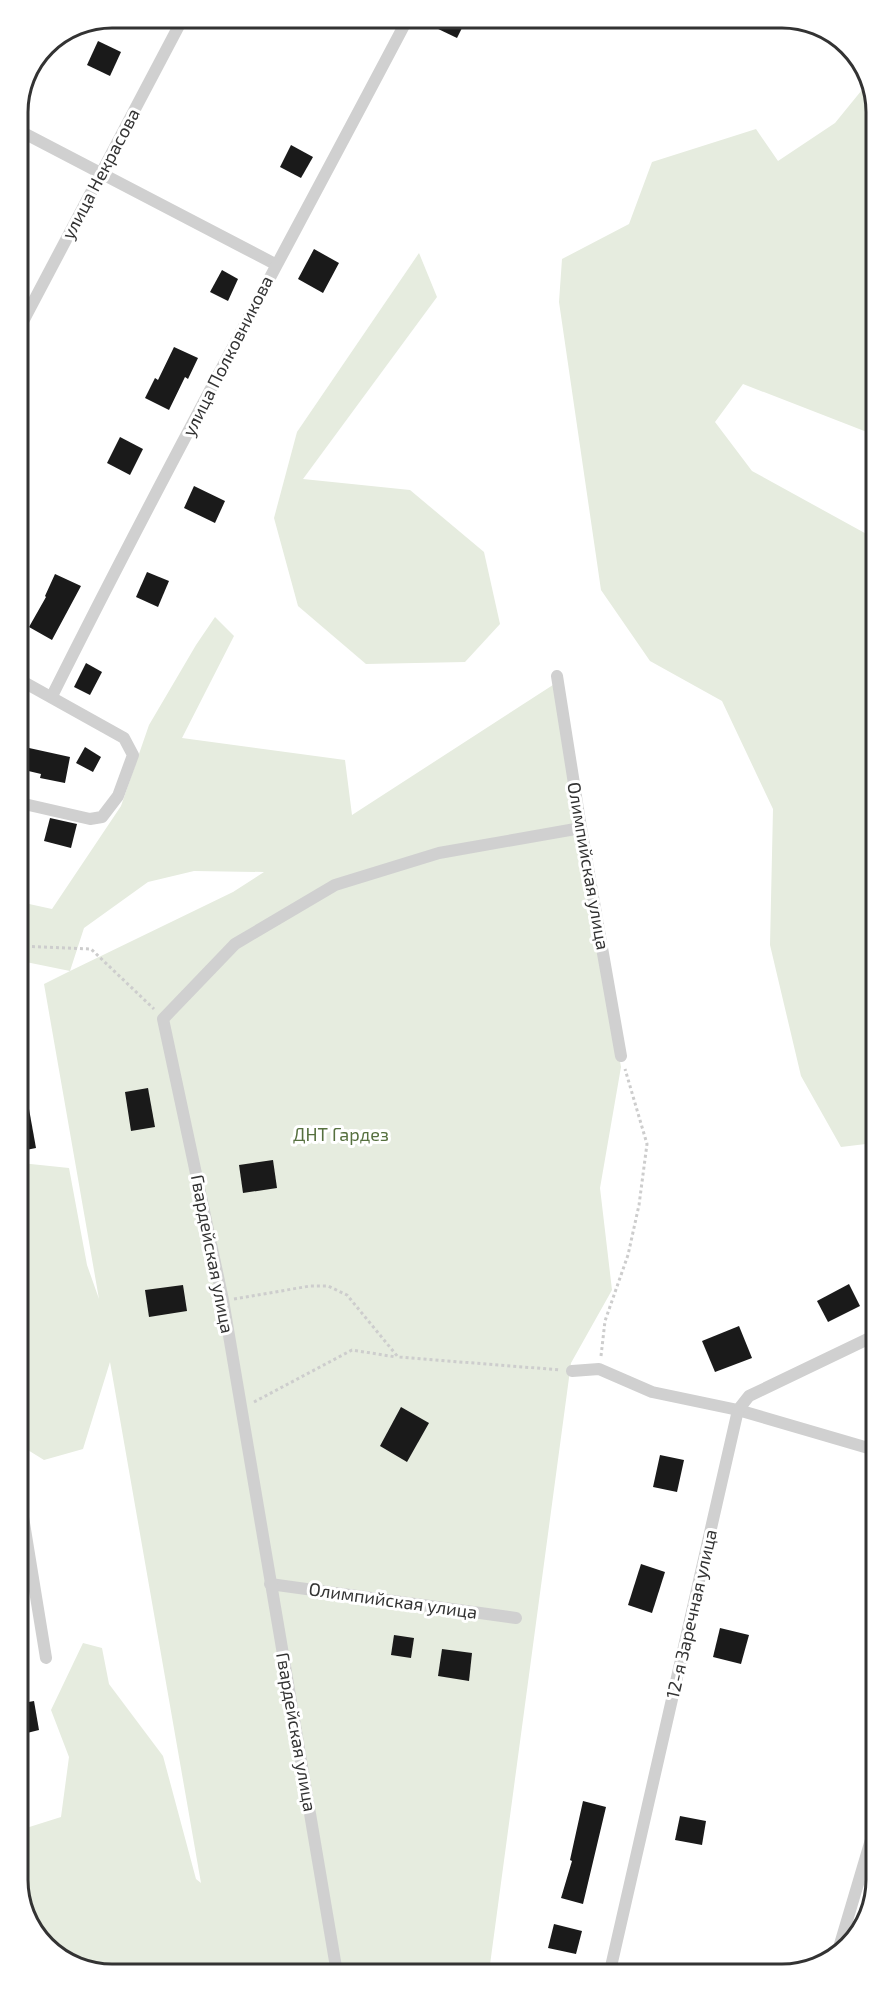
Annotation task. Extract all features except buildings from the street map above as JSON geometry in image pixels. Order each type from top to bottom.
[{"type":"street","name":"улица Некрасова","points":[[29,310],[177,29]]},
{"type":"street","name":"улица Полковникова","points":[[52,696],[104,591],[275,264],[402,29]]},
{"type":"street","points":[[29,136],[275,264]]},
{"type":"street","name":"Олимпийская улица","points":[[557,676],[621,1056]]},
{"type":"street","points":[[29,684],[124,738],[133,755],[118,796],[102,817],[90,819],[29,805]]},
{"type":"street","points":[[164,1019],[234,944],[335,885],[439,853],[581,828]]},
{"type":"street","name":"Гвардейская улица","points":[[164,1019],[223,1300],[336,1964]]},
{"type":"street","points":[[738,1410],[749,1396],[866,1340]]},
{"type":"street","points":[[572,1371],[599,1369],[652,1392],[738,1410],[866,1447]]},
{"type":"street","name":"12-я Заречная улица","points":[[612,1964],[738,1410]]},
{"type":"street","points":[[29,1554],[46,1658]]},
{"type":"street","name":"Олимпийская улица","points":[[270,1584],[516,1618]]},
{"type":"street","points":[[841,1940],[866,1857]]},
{"type":"path","points":[[29,946],[91,949],[164,1019]]},
{"type":"path","points":[[599,1369],[605,1321],[628,1255],[639,1205],[647,1144],[621,1056]]},
{"type":"path","points":[[223,1300],[310,1286],[328,1286],[347,1295],[398,1357]]},
{"type":"path","points":[[241,1409],[352,1350],[398,1357],[572,1371]]},
{"type":"green space","points":[[862,90],[866,112],[866,432],[743,384],[715,422],[752,471],[866,534],[866,1144],[841,1147],[801,1076],[770,945],[773,809],[722,701],[650,661],[601,590],[559,302],[562,259],[629,224],[652,162],[756,129],[778,161],[835,123]]},
{"type":"green space","points":[[419,253],[437,297],[303,479],[410,490],[484,552],[500,624],[465,662],[366,664],[298,606],[274,518],[297,432]]},
{"type":"green space","name":"ДНТ Гардез","points":[[215,617],[234,636],[182,738],[345,760],[352,815],[556,683],[621,1067],[600,1188],[612,1290],[571,1363],[490,1964],[96,1963],[80,1958],[61,1947],[46,1932],[33,1908],[29,1892],[29,1827],[61,1817],[69,1757],[51,1710],[83,1643],[102,1648],[109,1684],[163,1756],[196,1879],[201,1883],[110,1362],[83,1449],[44,1460],[29,1451],[29,1164],[69,1168],[87,1265],[99,1299],[44,984],[70,971],[29,963],[29,904],[52,909],[121,806],[149,725]],"holes":[[[194,871],[264,872],[233,892],[70,971],[84,928],[148,882]]]}]
